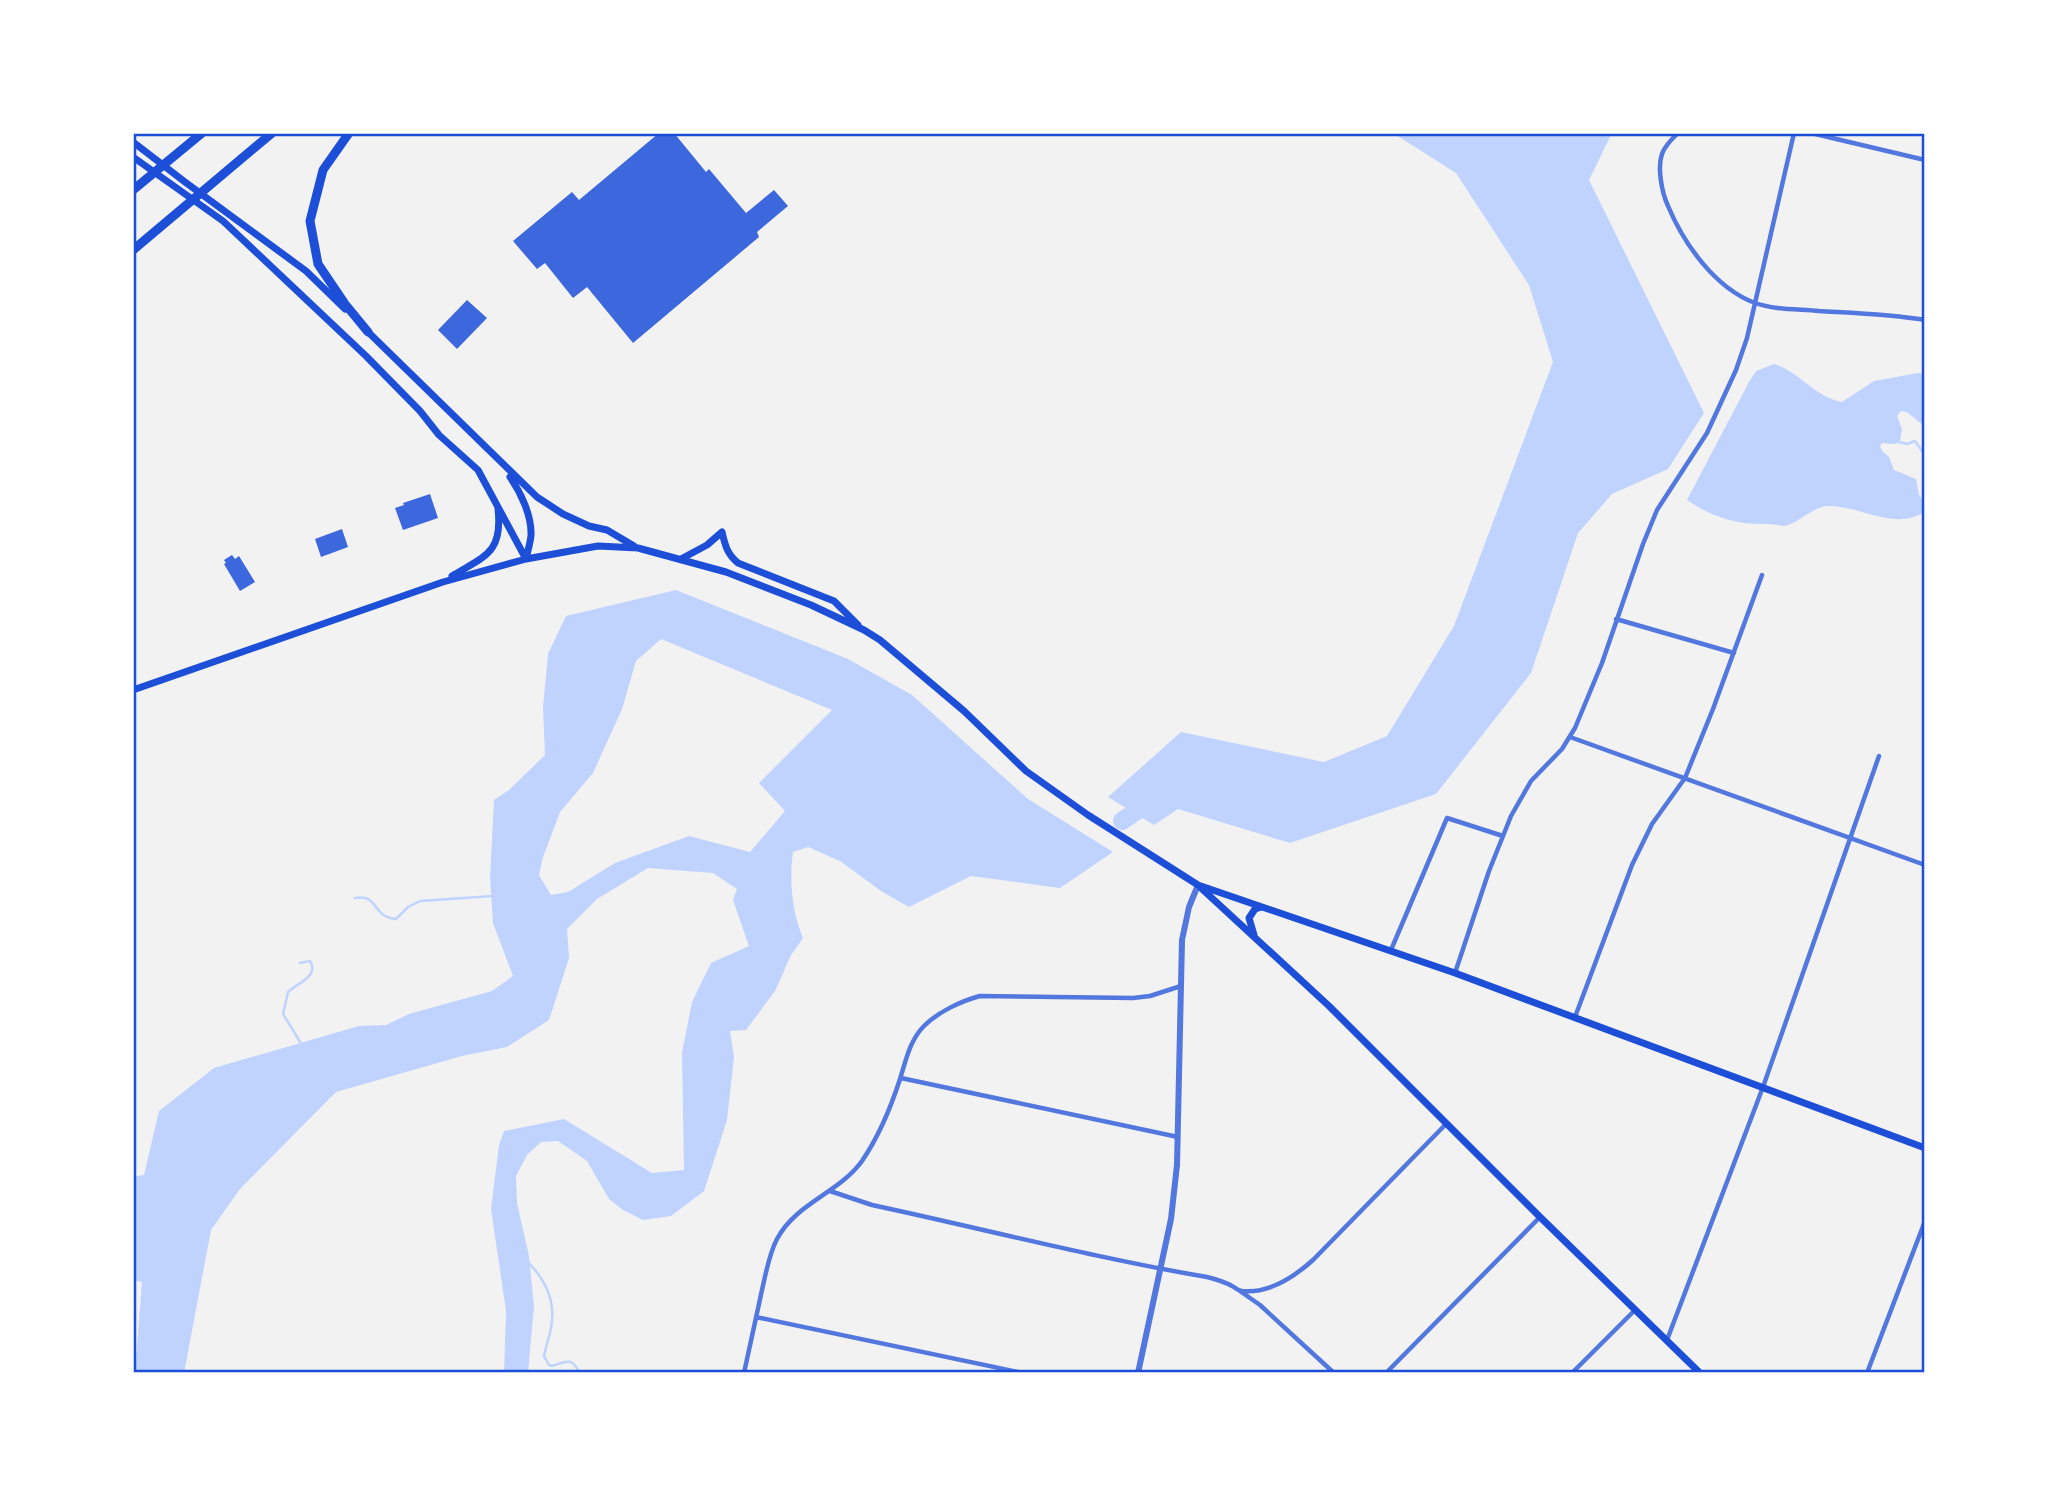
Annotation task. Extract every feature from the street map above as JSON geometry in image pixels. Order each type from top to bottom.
[{"type":"highway","points":[[133,190],[202,133]]},
{"type":"highway","points":[[349,133],[323,170],[310,221],[318,264],[368,332]]},
{"type":"highway","points":[[133,250],[268,136]]},
{"type":"main road","points":[[133,142],[306,271],[537,497],[563,514],[589,526],[607,530],[638,548]]},
{"type":"main road","points":[[133,157],[223,221],[379,368],[421,411],[439,435],[478,470],[526,559]]},
{"type":"main road","points":[[502,463],[518,490],[526,511],[531,534],[526,559]]},
{"type":"main road","points":[[443,582],[487,554],[498,538],[497,502]]},
{"type":"main road","points":[[681,560],[707,545],[722,532],[730,557],[738,563],[834,601],[864,630]]},
{"type":"main road","points":[[133,690],[443,582],[526,559],[598,546],[638,548],[726,572],[811,605],[880,640],[964,711],[1026,771],[1088,815],[1198,885],[1329,1006],[1700,1373]]},
{"type":"main road","points":[[1198,885],[1455,973],[1925,1148]]},
{"type":"main road","points":[[1256,939],[1249,918],[1255,909],[1262,907]]},
{"type":"street","points":[[1678,133],[1668,142],[1660,161],[1666,202],[1689,248],[1733,290],[1754,303],[1777,308],[1894,315],[1925,320]]},
{"type":"street","points":[[1455,973],[1511,816],[1531,781],[1548,765],[1570,737],[1602,663],[1657,510],[1707,433],[1736,370],[1747,338],[1794,133]]},
{"type":"street","points":[[1811,133],[1925,160]]},
{"type":"street","points":[[1575,1017],[1632,865],[1652,824],[1685,778],[1762,575]]},
{"type":"street","points":[[1616,619],[1734,653]]},
{"type":"street","points":[[1570,737],[1925,865]]},
{"type":"street","points":[[1667,1340],[1763,1087],[1880,756]]},
{"type":"street","points":[[1390,951],[1447,818],[1503,836]]},
{"type":"street","points":[[1138,1373],[1171,1219],[1177,1165],[1182,940],[1189,907],[1198,885]]},
{"type":"street","points":[[744,1373],[775,1242],[785,1224],[851,1174],[862,1161],[888,1113],[905,1059],[923,1027],[936,1016],[967,999],[980,996],[1133,998],[1150,996],[1181,986]]},
{"type":"street","points":[[901,1077],[1178,1137]]},
{"type":"street","points":[[1240,1291],[1266,1288],[1298,1274],[1446,1124]]},
{"type":"street","points":[[830,1191],[872,1205],[1160,1269],[1212,1278],[1231,1285],[1260,1305],[1335,1373]]},
{"type":"street","points":[[1386,1373],[1540,1217]]},
{"type":"street","points":[[1867,1373],[1925,1221]]},
{"type":"street","points":[[1572,1373],[1635,1310]]},
{"type":"street","points":[[756,1317],[1023,1373]]},
{"type":"water","points":[[1393,133],[1612,133],[1589,180],[1704,413],[1668,469],[1612,494],[1578,533],[1531,673],[1436,794],[1290,843],[1178,809],[1154,825],[1108,797],[1181,732],[1324,762],[1387,736],[1454,626],[1553,362],[1529,285],[1456,173]]},
{"type":"water","points":[[1774,364],[1783,367],[1824,395],[1842,402],[1874,381],[1925,374],[1925,425],[1901,411],[1897,416],[1902,429],[1900,441],[1895,444],[1882,443],[1880,446],[1889,457],[1894,470],[1916,479],[1919,495],[1925,503],[1924,512],[1901,519],[1829,506],[1783,526],[1726,519],[1687,500],[1756,371]]},
{"type":"water","points":[[676,590],[848,659],[912,695],[1028,799],[1113,852],[1060,888],[971,876],[909,907],[881,891],[840,861],[808,847],[793,852],[792,896],[803,938],[791,955],[775,991],[746,1030],[730,1031],[734,1057],[727,1120],[704,1191],[671,1216],[643,1220],[609,1199],[587,1161],[558,1141],[541,1142],[527,1155],[516,1176],[517,1203],[529,1256],[534,1306],[528,1373],[504,1373],[506,1311],[491,1209],[499,1145],[504,1131],[564,1119],[652,1173],[684,1170],[682,1053],[692,1002],[711,963],[749,946],[733,900],[737,889],[713,873],[648,868],[597,899],[567,929],[569,958],[549,1020],[507,1047],[462,1056],[336,1092],[240,1189],[211,1230],[184,1373],[135,1373],[142,1282],[133,1280],[133,1177],[144,1175],[159,1111],[214,1068],[359,1026],[386,1025],[409,1014],[492,991],[513,976],[493,923],[490,878],[494,800],[509,790],[545,755],[543,707],[548,654],[566,616]],"holes":[[[661,639],[832,710],[759,783],[785,811],[750,852],[689,836],[615,863],[568,892],[551,895],[539,875],[560,812],[593,773],[622,709],[636,661]]]},
{"type":"building","points":[[659,133],[674,133],[706,172],[709,169],[746,213],[774,190],[788,206],[757,232],[759,237],[633,343],[587,287],[573,298],[545,263],[537,269],[513,241],[572,192],[579,200]]},
{"type":"building","points":[[467,300],[487,318],[457,349],[438,330]]},
{"type":"building","points":[[430,494],[438,518],[403,530],[395,508]]},
{"type":"building","points":[[342,529],[348,547],[321,557],[315,539]]},
{"type":"building","points":[[232,555],[235,559],[239,556],[255,582],[240,591],[224,564],[224,560]]},
{"type":"waterway","points":[[1899,442],[1907,444],[1915,441],[1925,455]]},
{"type":"waterway","points":[[1122,821],[1154,799]]},
{"type":"waterway","points":[[355,898],[368,899],[382,914],[396,919],[408,907],[420,901],[493,896]]},
{"type":"waterway","points":[[300,963],[310,961],[312,971],[288,992],[283,1014],[302,1045]]},
{"type":"waterway","points":[[528,1262],[545,1284],[551,1300],[552,1318],[544,1356],[552,1366],[571,1362],[580,1373]]}]
